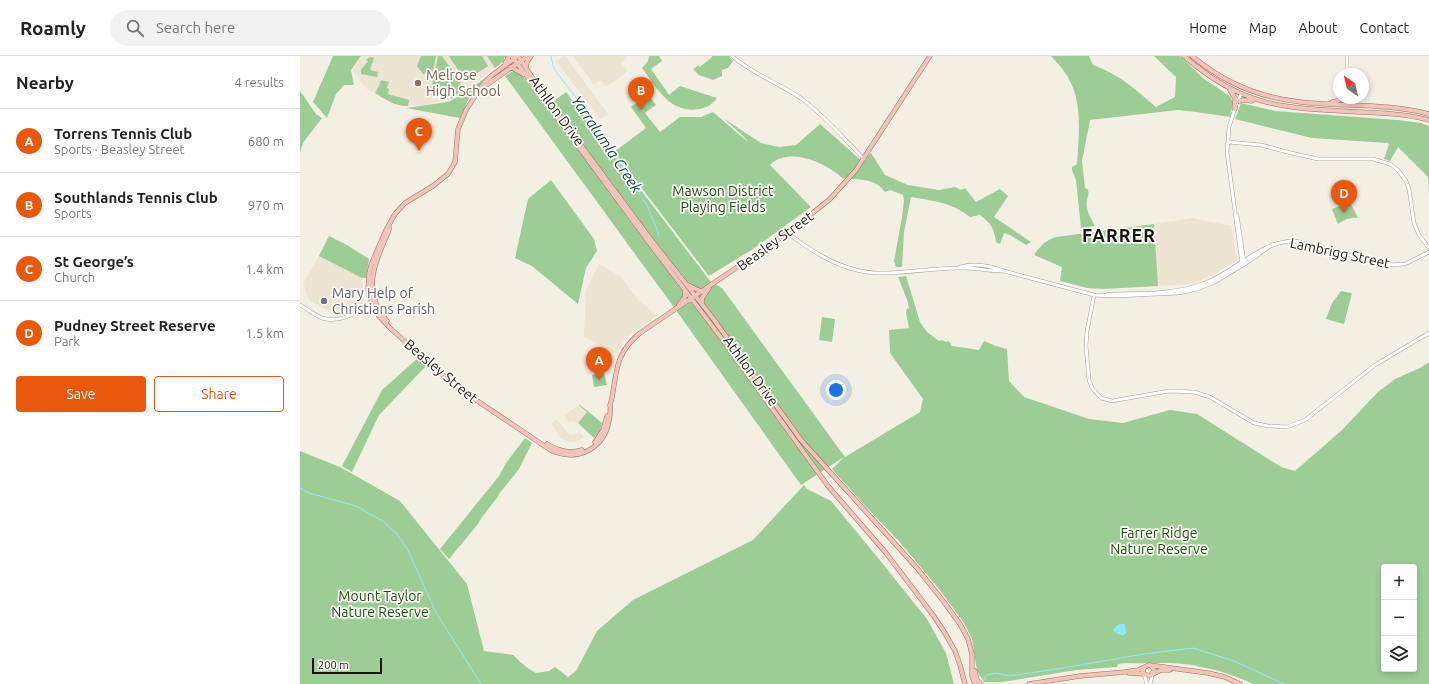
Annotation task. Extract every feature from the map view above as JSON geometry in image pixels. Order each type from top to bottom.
[{"type":"main road","name":"Beasley Street","points":[[515,56],[491,76],[466,110],[461,121],[457,139],[455,162],[452,168],[443,179],[399,209],[389,226],[389,230],[374,271],[372,289],[374,305],[392,329],[469,397],[552,450],[567,455],[583,453],[597,444],[605,434],[610,416],[610,405],[618,364],[626,347],[640,333],[788,233],[830,199],[852,175],[864,159],[930,56]]},
{"type":"main road","name":"Athllon Drive","points":[[515,56],[526,75],[685,290],[702,305],[804,445],[927,579],[964,630],[971,648],[973,665],[972,676],[975,684]]},
{"type":"main road","name":"Beasley Street","points":[[479,91],[511,67],[529,56]]},
{"type":"main road","points":[[526,67],[529,56]]},
{"type":"main road","points":[[1184,56],[1228,88],[1259,101]]},
{"type":"main road","points":[[1192,56],[1225,81],[1238,88],[1242,94]]},
{"type":"main road","name":"Athllon Drive","points":[[519,62],[526,67],[545,96],[594,163],[684,281],[702,312],[828,486],[886,553],[940,624],[955,651],[965,684]]},
{"type":"main road","points":[[511,67],[526,75]]},
{"type":"main road","points":[[1220,76],[1255,92],[1286,100],[1333,104]]},
{"type":"main road","points":[[1228,88],[1235,98],[1235,109]]},
{"type":"main road","points":[[1242,94],[1246,92],[1255,92]]},
{"type":"main road","points":[[1240,101],[1259,101],[1298,109],[1394,114],[1429,120]]},
{"type":"main road","points":[[1320,103],[1333,101]]},
{"type":"main road","points":[[1338,111],[1343,108],[1345,104]]},
{"type":"main road","points":[[1345,104],[1393,107],[1429,114]]},
{"type":"main road","points":[[1345,104],[1350,109],[1362,112]]},
{"type":"main road","points":[[684,281],[690,287],[702,292]]},
{"type":"main road","points":[[702,305],[702,298],[713,284]]},
{"type":"main road","points":[[675,310],[685,297],[685,290]]},
{"type":"main road","points":[[683,304],[692,305],[702,312]]},
{"type":"main road","points":[[973,665],[977,680],[981,684]]},
{"type":"main road","points":[[1029,684],[1071,677],[1125,672],[1144,668],[1147,665],[1150,665],[1213,674],[1225,677],[1240,684]]},
{"type":"main road","points":[[1150,665],[1154,669],[1152,674]]},
{"type":"main road","points":[[1144,668],[1144,674]]},
{"type":"main road","points":[[1125,672],[1149,676],[1161,670],[1176,669]]},
{"type":"street","points":[[732,56],[741,64],[788,90],[810,106],[864,159]]},
{"type":"street","points":[[1347,68],[1348,56]]},
{"type":"street","points":[[1235,109],[1242,94]]},
{"type":"street","points":[[1242,94],[1229,127],[1228,152],[1236,231],[1243,263]]},
{"type":"street","points":[[1228,142],[1262,145],[1318,159],[1373,159],[1390,164],[1401,173],[1406,181],[1409,189],[1414,223],[1419,235],[1429,248]]},
{"type":"street","name":"Lambrigg Street","points":[[788,233],[816,254],[844,267],[864,271],[875,273],[960,268],[1004,271],[1094,295],[1107,296],[1188,291],[1215,282],[1269,245],[1280,242],[1295,241],[1388,265],[1405,264],[1429,252]]},
{"type":"street","points":[[1094,295],[1087,330],[1086,346],[1089,380],[1092,388],[1101,398],[1116,401],[1170,391],[1186,391],[1210,398],[1254,423],[1268,426],[1287,427],[1305,420],[1375,365],[1429,333]]},
{"type":"street","points":[[300,305],[322,317],[336,320],[357,314],[374,305]]},
{"type":"street","points":[[1144,674],[1148,684]]},
{"type":"street","points":[[1148,684],[1152,674]]},
{"type":"shaded area","name":"Melrose High School","points":[[362,56],[503,56],[505,59],[463,92],[448,100],[424,105],[399,105],[367,89],[352,70]]},
{"type":"shaded area","points":[[564,56],[608,114],[600,119],[556,61]]},
{"type":"shaded area","points":[[573,56],[625,56],[627,58],[621,63],[628,71],[606,87],[601,80],[594,85]]},
{"type":"shaded area","points":[[1192,218],[1231,226],[1237,260],[1211,276],[1190,284],[1158,286],[1154,224]]},
{"type":"shaded area","points":[[319,256],[362,278],[364,304],[351,312],[328,310],[309,300],[303,284]]},
{"type":"shaded area","points":[[599,264],[620,276],[641,303],[657,316],[633,332],[624,341],[617,354],[584,337],[586,291]]},
{"type":"shaded area","points":[[579,405],[587,412],[578,423],[573,421],[568,422],[564,415]]},
{"type":"shaded area","points":[[557,419],[568,434],[574,435],[578,432],[584,437],[576,442],[564,440],[560,437],[551,423]]},
{"type":"green space","points":[[333,56],[361,56],[351,70],[354,85],[344,85],[336,94],[327,118],[313,102]]},
{"type":"green space","points":[[421,56],[436,56],[433,72],[427,69],[425,74],[423,74],[417,66]]},
{"type":"green space","points":[[438,56],[442,56],[450,67],[434,75]]},
{"type":"green space","points":[[449,56],[482,56],[488,66],[465,81]]},
{"type":"green space","points":[[487,56],[509,56],[506,59],[504,57],[504,61],[495,68]]},
{"type":"green space","points":[[649,56],[659,56],[662,61],[651,69],[669,95],[680,86],[717,98],[704,108],[680,108],[665,98],[642,68],[648,61]]},
{"type":"green space","points":[[712,56],[729,56],[733,61],[728,68],[722,70],[722,76],[713,80],[699,75],[693,69],[699,65],[700,67]]},
{"type":"green space","points":[[1051,56],[1089,56],[1093,65],[1119,78],[1156,107],[1175,97],[1176,77],[1154,56],[1180,56],[1203,78],[1231,97],[1233,103],[1230,117],[1178,110],[1090,120],[1082,161],[1085,188],[1088,190],[1087,207],[1095,226],[1081,228],[1076,180],[1072,170],[1072,167],[1077,164],[1079,115],[1077,103],[1070,80]]},
{"type":"green space","points":[[370,57],[374,58],[370,70],[378,72],[377,77],[361,74],[361,70],[368,61],[366,60]]},
{"type":"green space","points":[[451,68],[463,87],[467,89],[451,99],[447,90],[445,90],[443,86],[431,89],[434,75]]},
{"type":"green space","name":"Farrer Ridge Nature Reserve","points":[[513,71],[522,75],[546,107],[566,92],[711,282],[722,288],[845,457],[920,412],[923,399],[890,353],[889,330],[909,328],[906,313],[907,308],[909,309],[908,302],[898,277],[906,276],[920,322],[927,332],[939,341],[949,341],[952,346],[979,350],[984,341],[1007,349],[1009,381],[1024,397],[1089,419],[1123,423],[1170,410],[1197,414],[1281,467],[1295,471],[1342,430],[1378,392],[1395,379],[1420,368],[1429,362],[1429,684],[1253,684],[1214,670],[1192,665],[1164,663],[1126,663],[1118,664],[1117,667],[1076,670],[1002,682],[984,682],[977,671],[972,639],[964,623],[939,589],[898,540],[832,469],[844,457],[801,485],[673,306],[505,76]]},
{"type":"green space","points":[[488,76],[468,100],[460,118],[406,108],[448,102],[463,94]]},
{"type":"green space","points":[[381,80],[389,82],[387,88],[389,89],[388,94],[409,100],[408,106],[395,104],[375,93]]},
{"type":"green space","points":[[300,91],[316,114],[322,118],[303,143],[300,153]]},
{"type":"green space","name":"Mawson District Playing Fields","points":[[648,94],[656,105],[645,113],[660,132],[680,117],[701,117],[713,112],[749,143],[723,118],[761,143],[779,147],[796,145],[820,124],[863,162],[871,153],[885,175],[908,185],[939,190],[955,187],[961,190],[965,188],[976,202],[1000,189],[1008,196],[994,217],[1031,242],[1026,245],[1004,233],[1000,244],[996,242],[991,226],[980,215],[970,217],[949,205],[911,197],[904,232],[902,267],[896,267],[894,261],[902,217],[904,200],[903,195],[890,190],[885,192],[878,185],[870,181],[843,178],[829,168],[812,160],[785,157],[770,165],[811,207],[753,249],[709,276],[614,152],[646,128],[631,107]]},
{"type":"green space","points":[[1241,103],[1275,111],[1398,120],[1421,123],[1429,126],[1429,194],[1428,177],[1398,147],[1390,161],[1384,159],[1389,144],[1388,143],[1312,138],[1235,119]]},
{"type":"green space","points":[[551,180],[594,239],[597,251],[586,268],[578,304],[532,266],[515,258],[528,199]]},
{"type":"green space","points":[[1350,202],[1358,218],[1347,219],[1338,224],[1332,209]]},
{"type":"green space","points":[[1154,224],[1158,286],[1104,289],[1087,288],[1060,281],[1062,267],[1034,255],[1044,244],[1056,237]]},
{"type":"green space","points":[[329,236],[369,259],[366,278],[362,278],[319,256]]},
{"type":"green space","points":[[1341,291],[1352,293],[1344,324],[1326,319],[1332,303]]},
{"type":"green space","points":[[822,317],[835,319],[832,342],[819,340]]},
{"type":"green space","points":[[418,358],[428,364],[379,415],[352,472],[342,466],[382,390]]},
{"type":"green space","points":[[604,372],[607,385],[594,387],[592,375]]},
{"type":"green space","points":[[579,404],[602,423],[600,430],[594,438],[578,423],[587,412]]},
{"type":"green space","points":[[525,438],[532,443],[519,469],[478,524],[449,559],[440,549],[499,476],[506,463]]},
{"type":"green space","name":"Mount Taylor Nature Reserve","points":[[300,451],[340,467],[400,501],[467,584],[484,651],[513,655],[526,667],[536,673],[549,671],[555,667],[568,677],[576,671],[597,631],[633,600],[753,540],[804,485],[807,489],[831,501],[927,619],[946,653],[954,684],[300,684]]},
{"type":"water","points":[[1119,624],[1125,624],[1126,633],[1122,636],[1113,630]]},
{"type":"waterway","name":"Yarralumla Creek","points":[[551,56],[553,66],[557,73],[598,126],[615,157],[648,207],[659,235]]},
{"type":"waterway","points":[[300,488],[309,493],[356,506],[384,522],[397,534],[408,550],[435,611],[481,684]]},
{"type":"waterway","points":[[985,680],[987,675],[995,673],[1010,676],[1144,654],[1193,648],[1234,661],[1284,684]]},
{"type":"place","name":"Melrose High School","points":[[418,83]]},
{"type":"place","name":"Southlands Tennis Club","points":[[641,110]]},
{"type":"place","name":"St George’s","points":[[419,151]]},
{"type":"place","name":"Pudney Street Reserve","points":[[1344,213]]},
{"type":"place","name":"Mary Help of Christians Parish","points":[[324,301]]},
{"type":"place","name":"Torrens Tennis Club","points":[[599,380]]},
{"type":"district","name":"FARRER","points":[[1119,235]]}]
